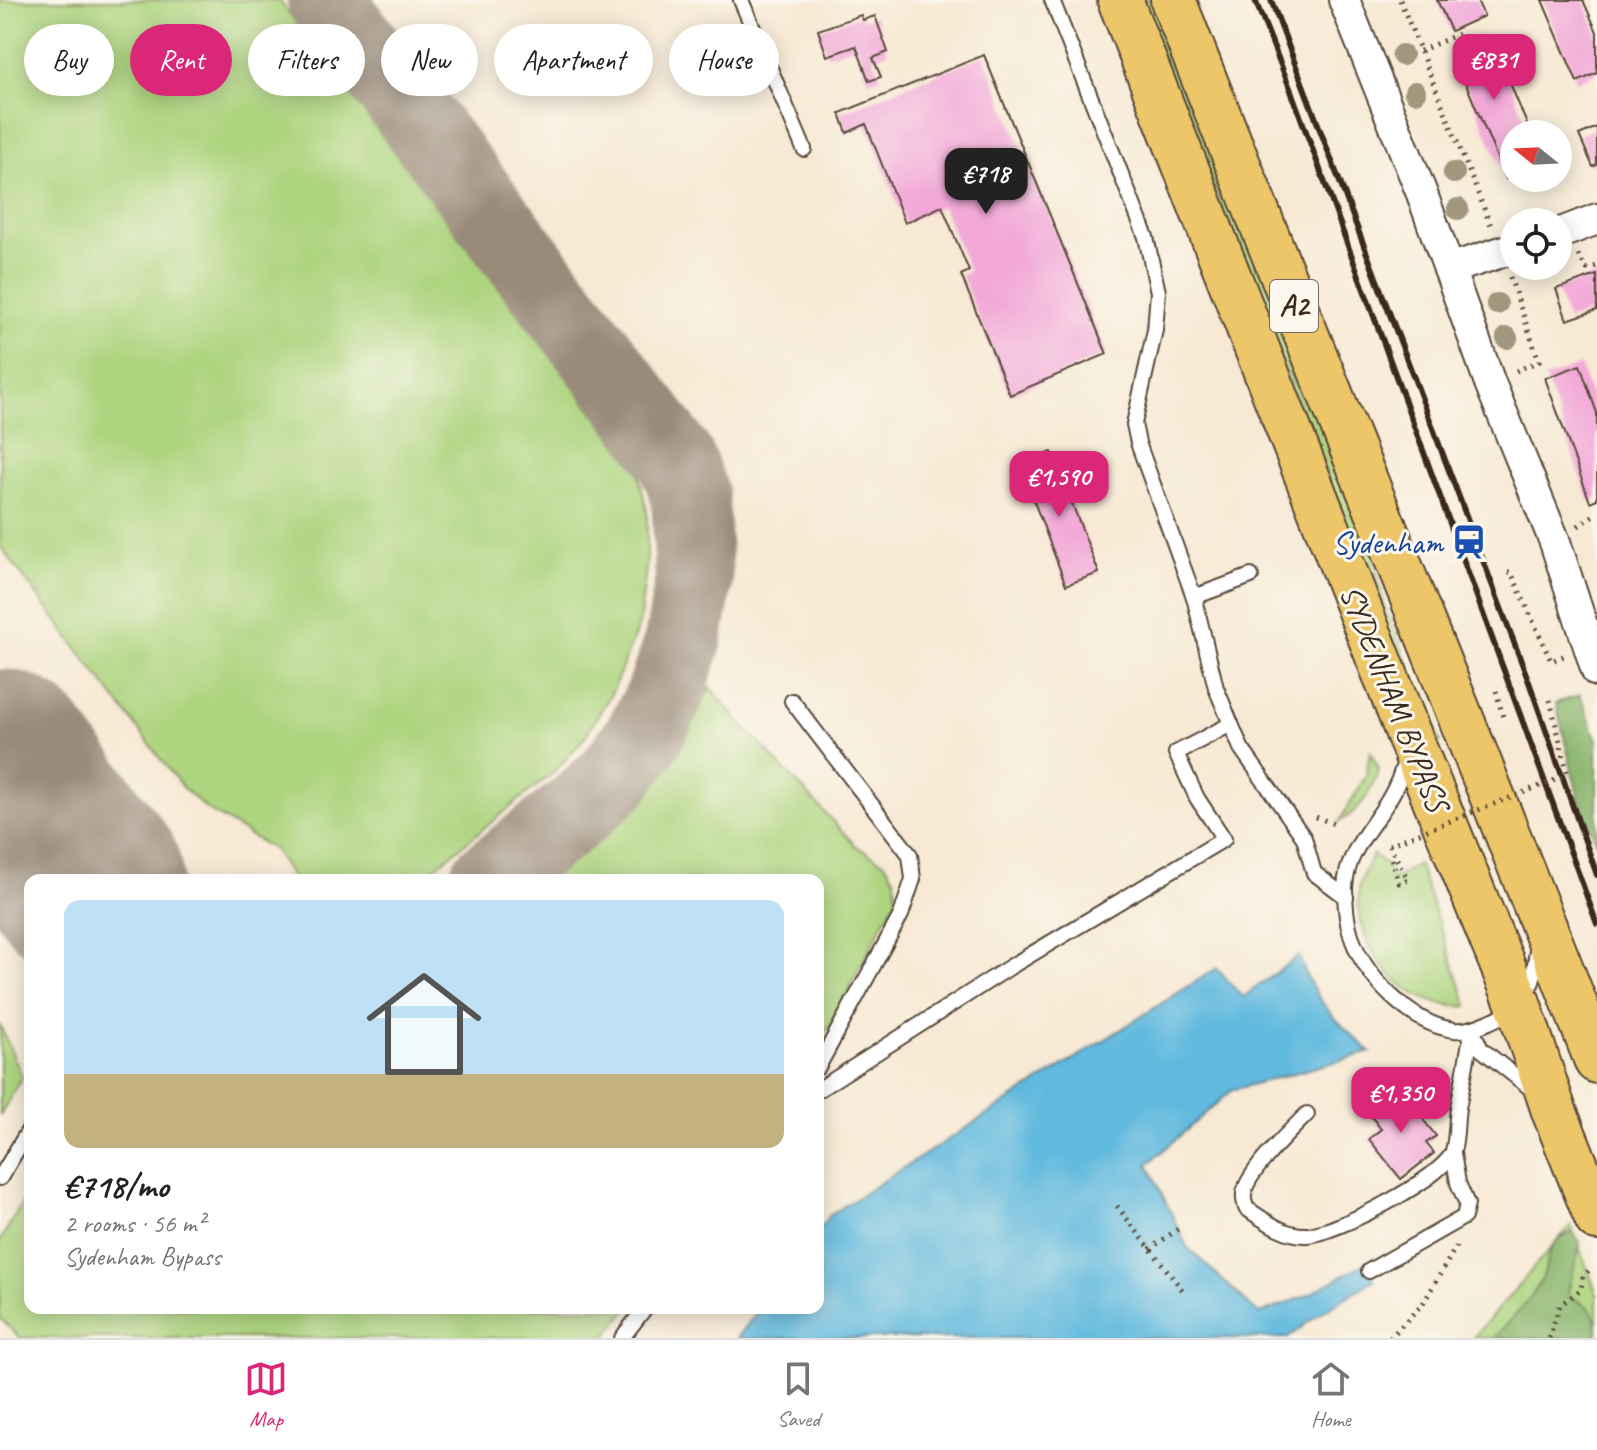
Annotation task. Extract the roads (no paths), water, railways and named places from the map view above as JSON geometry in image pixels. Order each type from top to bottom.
[{"type":"highway","name":"SYDENHAM BYPASS","points":[[1120,0],[1518,1003],[1554,1111],[1597,1218]]},
{"type":"highway","name":"SYDENHAM BYPASS","points":[[1173,0],[1597,1061]]},
{"type":"street","points":[[1344,0],[1490,383],[1555,542],[1589,659]]},
{"type":"street","points":[[1572,229],[1597,219]]},
{"type":"street","points":[[1449,269],[1500,253]]},
{"type":"lane","points":[[741,0],[804,149]]},
{"type":"lane","points":[[1052,0],[1146,237],[1158,292],[1155,330],[1134,424],[1138,443],[1194,597],[1216,688],[1241,748],[1304,838],[1314,873],[1346,897]]},
{"type":"lane","points":[[1194,597],[1251,576]]},
{"type":"lane","points":[[792,701],[910,855],[913,879],[901,915],[824,1056]]},
{"type":"lane","points":[[824,1086],[1010,967],[1224,839],[1197,798],[1176,753],[1231,724]]},
{"type":"lane","points":[[1411,738],[1390,798],[1359,840],[1346,881],[1351,937],[1371,972],[1389,994],[1411,1013],[1436,1026],[1472,1029],[1508,1014],[1530,987],[1543,922]]},
{"type":"lane","points":[[1472,1029],[1481,1049],[1527,1084],[1554,1111]]},
{"type":"lane","points":[[1369,1271],[1464,1217],[1467,1204],[1458,1183],[1453,1153],[1472,1029]]},
{"type":"lane","points":[[1307,1114],[1270,1152],[1243,1194],[1246,1208],[1271,1226],[1305,1235],[1334,1230],[1426,1180],[1453,1153]]},
{"type":"lane","points":[[0,1178],[24,1138]]},
{"type":"lane","points":[[622,1338],[640,1314]]},
{"type":"water","points":[[1299,956],[1311,986],[1328,1010],[1371,1052],[1232,1090],[1148,1164],[1187,1247],[1259,1314],[1308,1295],[1365,1263],[1374,1280],[1316,1316],[1288,1338],[737,1338],[755,1314],[824,1314],[824,1222],[830,1215],[1217,968],[1243,997]]},
{"type":"railway","points":[[1255,0],[1597,924]]},
{"type":"railway","points":[[1271,0],[1529,682],[1597,875]]},
{"type":"place","name":"Sydenham","points":[[1469,542]]}]
